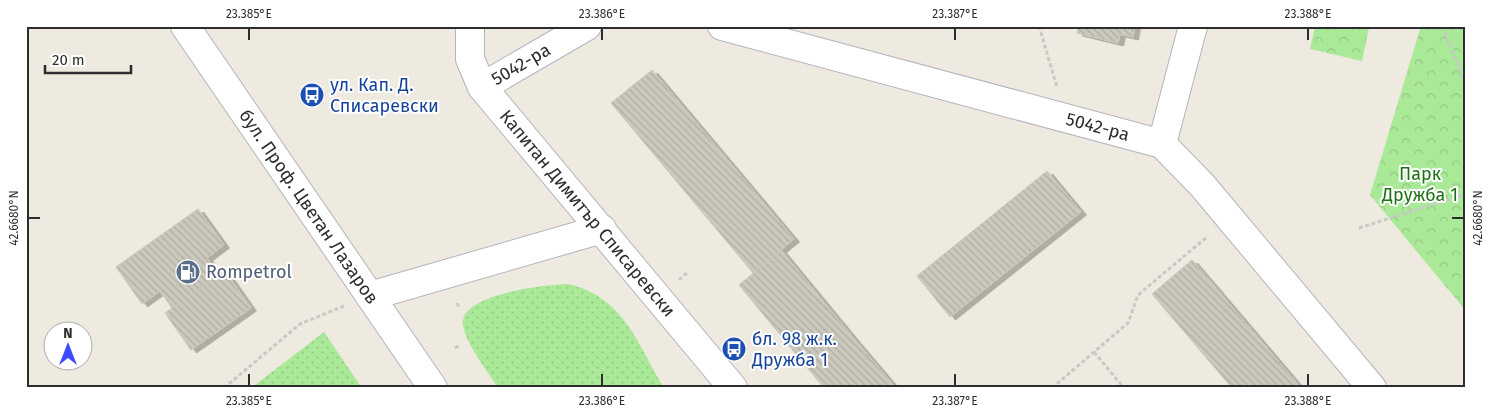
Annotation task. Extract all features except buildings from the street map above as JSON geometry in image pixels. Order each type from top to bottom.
[{"type":"street","name":"бул. Проф. Цветан Лазаров","points":[[185,26],[433,388]]},
{"type":"street","name":"Капитан Димитър Списаревски","points":[[470,26],[470,59],[482,87],[733,388]]},
{"type":"street","name":"5042-ра","points":[[482,87],[587,26]]},
{"type":"street","name":"5042-ра","points":[[722,26],[1162,144]]},
{"type":"street","points":[[1193,26],[1162,144],[1202,185],[1372,388]]},
{"type":"street","points":[[370,296],[602,229]]},
{"type":"path","points":[[1039,26],[1066,119]]},
{"type":"path","points":[[1442,26],[1466,84]]},
{"type":"path","points":[[1359,228],[1466,194]]},
{"type":"path","points":[[1052,388],[1128,324],[1138,295],[1229,218]]},
{"type":"path","points":[[677,282],[688,272]]},
{"type":"path","points":[[224,388],[300,324],[370,296]]},
{"type":"path","points":[[457,303],[459,308]]},
{"type":"path","points":[[455,348],[460,345]]},
{"type":"path","points":[[1094,352],[1124,388]]},
{"type":"green space","points":[[1315,26],[1369,28],[1362,61],[1310,49]]},
{"type":"green space","name":"Парк Дружба 1","points":[[1421,26],[1466,26],[1466,311],[1370,195]]},
{"type":"green space","points":[[568,284],[587,290],[603,299],[616,311],[637,339],[664,388],[498,388],[466,336],[463,320],[468,311],[478,303],[509,292]]},
{"type":"green space","points":[[324,332],[362,388],[251,388]]},
{"type":"place","name":"ул. Кап. Д. Списаревски","points":[[312,95]]},
{"type":"place","name":"Rompetrol","points":[[188,272]]},
{"type":"place","name":"бл. 98 ж.к. Дружба 1","points":[[734,349]]}]
